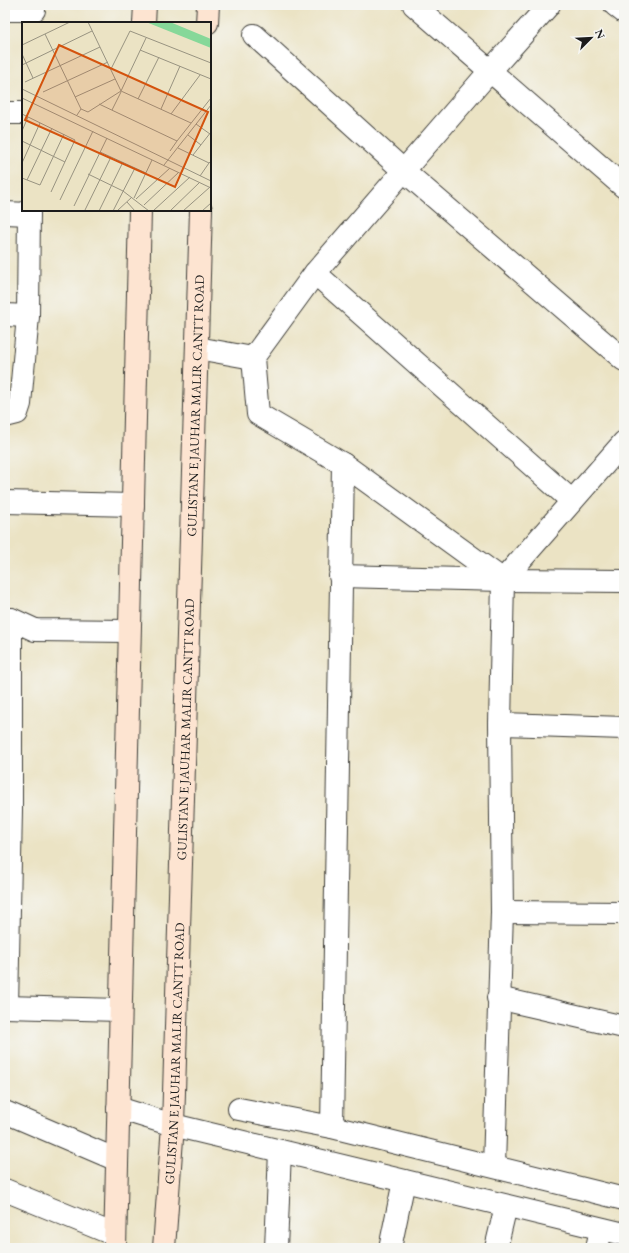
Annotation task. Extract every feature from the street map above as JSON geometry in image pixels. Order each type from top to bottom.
[{"type":"main road","points":[[144,22],[145,5]]},
{"type":"main road","points":[[207,22],[208,5]]},
{"type":"main road","points":[[115,1242],[140,211]]},
{"type":"main road","name":"GULISTAN E JAUHAR MALIR CANTT ROAD","points":[[164,1248],[173,1125],[202,211]]},
{"type":"street","points":[[414,5],[624,187]]},
{"type":"street","points":[[503,580],[343,464],[258,414],[253,358],[315,273],[490,71],[550,5]]},
{"type":"street","points":[[615,5],[624,12]]},
{"type":"street","points":[[5,10],[34,13]]},
{"type":"street","points":[[254,35],[404,171],[624,360]]},
{"type":"street","points":[[5,113],[22,113]]},
{"type":"street","points":[[5,213],[29,212],[28,316],[20,404],[17,413],[5,416]]},
{"type":"street","points":[[315,273],[572,501]]},
{"type":"street","points":[[5,315],[28,316]]},
{"type":"street","points":[[197,348],[253,358]]},
{"type":"street","points":[[494,1166],[498,998],[502,912],[500,724],[503,580],[624,442]]},
{"type":"street","points":[[332,1127],[343,464]]},
{"type":"street","points":[[5,502],[133,505]]},
{"type":"street","points":[[340,576],[624,581]]},
{"type":"street","points":[[120,1010],[6,1007],[8,619],[35,630],[130,631]]},
{"type":"street","points":[[500,724],[624,728]]},
{"type":"street","points":[[502,912],[624,913]]},
{"type":"street","points":[[498,998],[624,1027]]},
{"type":"street","points":[[118,1108],[173,1125],[506,1206],[599,1238],[624,1234]]},
{"type":"street","points":[[239,1109],[332,1127],[624,1199]]},
{"type":"street","points":[[5,1112],[117,1160]]},
{"type":"street","points":[[276,1248],[280,1151]]},
{"type":"street","points":[[390,1248],[404,1181]]},
{"type":"street","points":[[5,1190],[115,1242]]},
{"type":"street","points":[[496,1248],[506,1206]]}]
